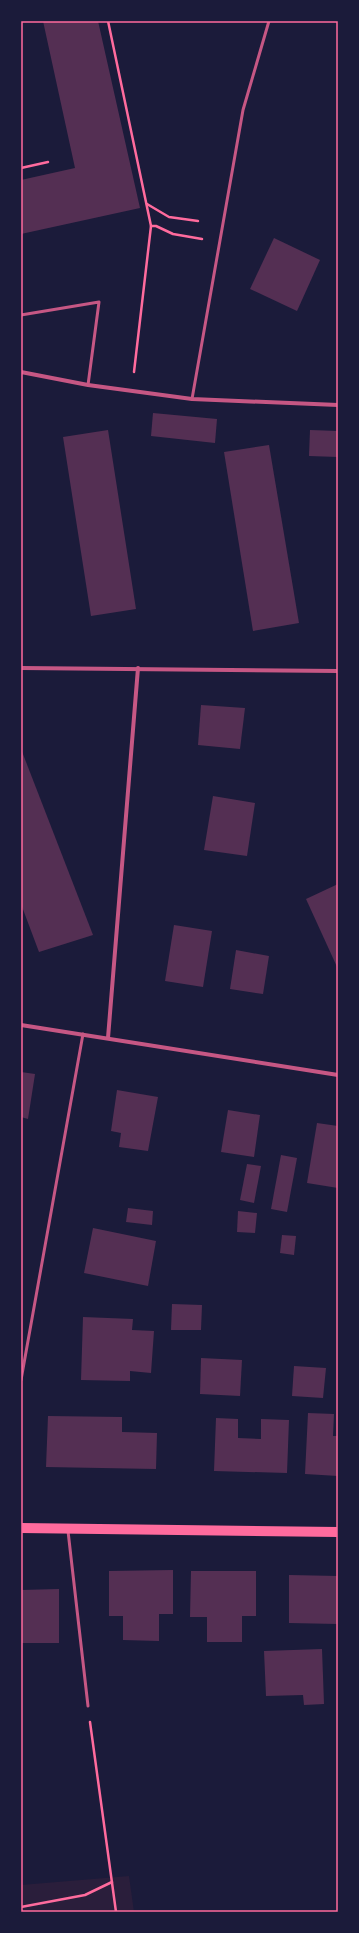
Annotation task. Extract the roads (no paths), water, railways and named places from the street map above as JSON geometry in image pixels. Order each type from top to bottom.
[{"type":"main road","points":[[21,1528],[338,1532]]},
{"type":"street","points":[[21,372],[88,385],[192,398],[338,405]]},
{"type":"street","points":[[21,668],[338,671]]},
{"type":"street","points":[[108,1038],[138,668]]},
{"type":"street","points":[[21,1025],[338,1075]]},
{"type":"lane","points":[[192,398],[243,110],[269,21]]},
{"type":"lane","points":[[21,315],[99,302],[88,385]]},
{"type":"lane","points":[[21,1380],[83,1034]]},
{"type":"lane","points":[[68,1528],[88,1706]]}]
